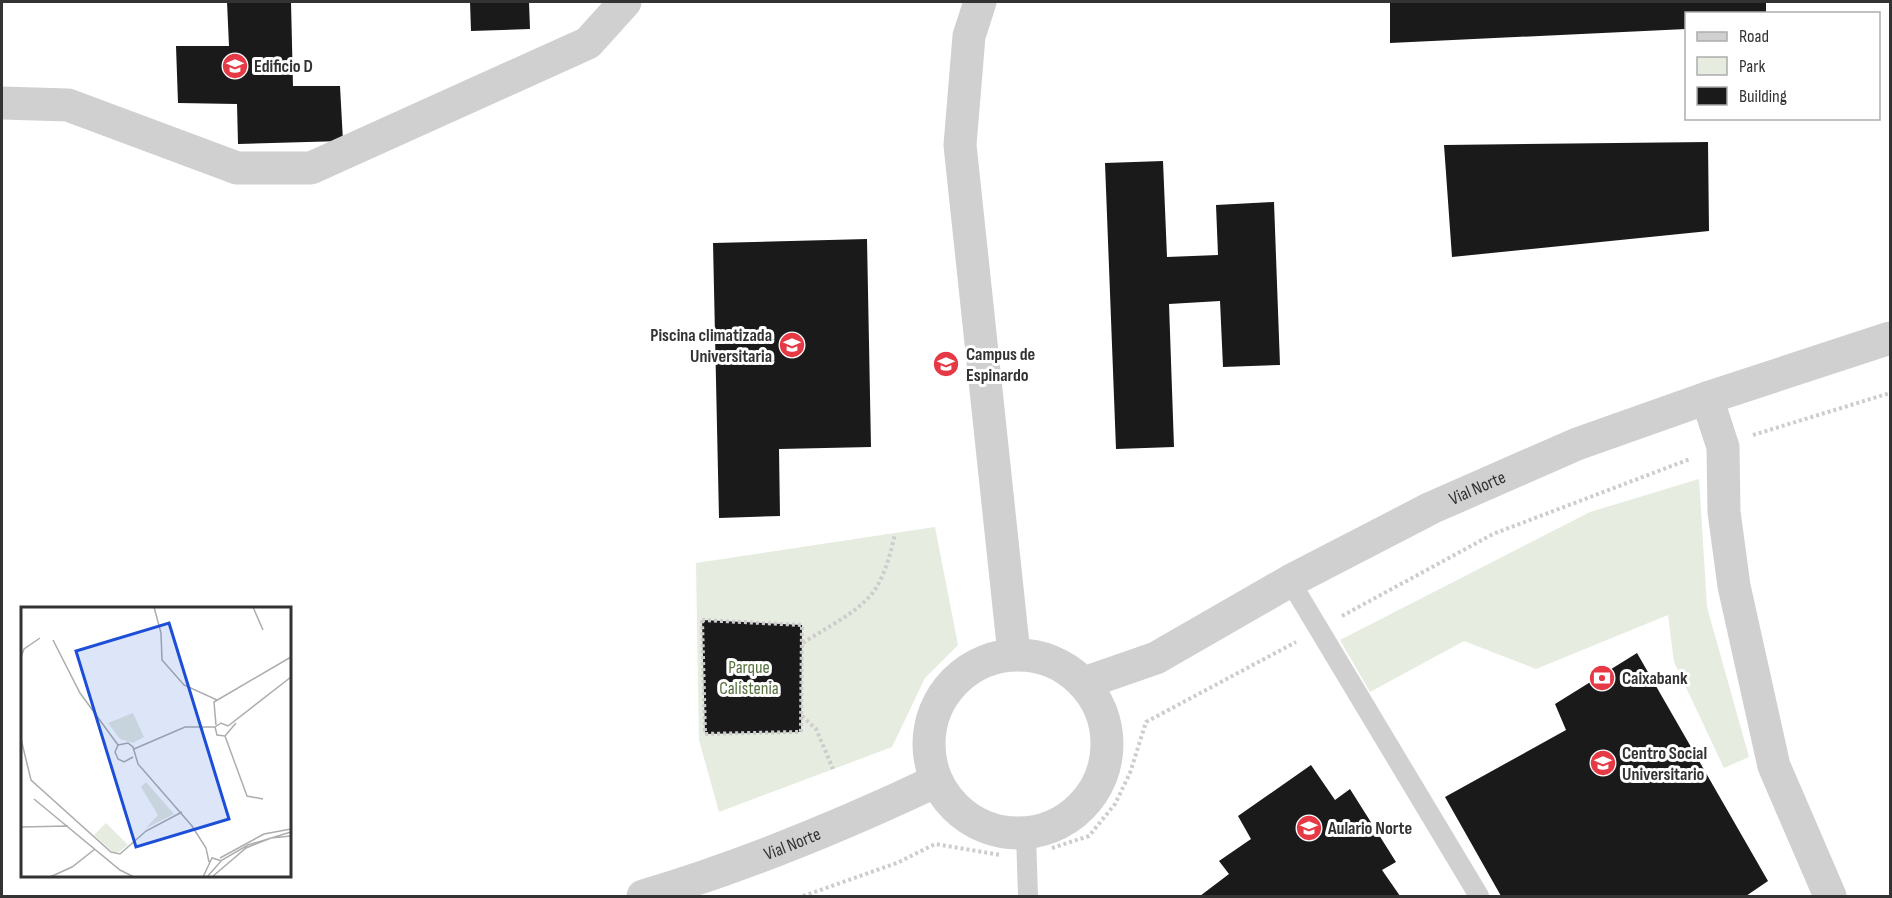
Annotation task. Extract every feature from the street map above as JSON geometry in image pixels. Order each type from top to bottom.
[{"type":"street","points":[[2,103],[68,105],[237,168],[311,168],[588,43],[626,2]]},
{"type":"street","points":[[981,2],[969,36],[960,146],[1014,654]]},
{"type":"street","name":"Vial Norte","points":[[1084,683],[1156,658],[1290,581],[1442,504],[1577,444],[1707,398],[1890,338]]},
{"type":"street","points":[[1707,398],[1724,447],[1724,512],[1734,586],[1774,766],[1830,897]]},
{"type":"street","points":[[1014,654],[1040,657],[1064,667],[1084,683],[1101,711],[1108,744],[1102,776],[1084,805],[1058,824],[1026,834],[990,830],[958,811],[936,781],[928,750],[932,719],[946,690],[969,669],[998,657],[1014,654]]},
{"type":"street","name":"Vial Norte","points":[[643,897],[695,881],[856,819],[936,781]]},
{"type":"lane","points":[[1290,581],[1479,897]]},
{"type":"lane","points":[[1026,834],[1028,897]]},
{"type":"path","points":[[802,643],[857,607],[875,590],[891,553],[895,534]]},
{"type":"path","points":[[702,620],[802,626],[802,643],[801,732],[705,734],[702,620]]},
{"type":"path","points":[[802,716],[816,729],[833,769]]},
{"type":"green space","points":[[1699,479],[1707,607],[1749,757],[1724,768],[1674,662],[1668,615],[1536,669],[1464,641],[1370,692],[1340,640],[1590,512]]},
{"type":"green space","points":[[935,527],[958,645],[925,678],[892,747],[719,812],[699,740],[696,563]],"holes":[[[702,620],[802,625],[801,732],[705,734]]]},
{"type":"building","name":"Edificio D","points":[[227,2],[291,2],[293,86],[340,86],[343,141],[238,144],[237,104],[178,103],[176,46],[229,46]]},
{"type":"building","points":[[470,2],[529,2],[530,29],[471,31]]},
{"type":"building","points":[[1390,2],[1766,2],[1766,12],[1685,12],[1685,29],[1390,43]]},
{"type":"building","points":[[1708,142],[1709,231],[1452,257],[1444,145]]},
{"type":"building","points":[[1163,161],[1167,257],[1218,255],[1216,205],[1274,202],[1280,365],[1223,367],[1220,301],[1169,304],[1174,447],[1116,449],[1105,163]]},
{"type":"building","name":"Piscina climatizada Universitaria","points":[[867,239],[871,447],[779,449],[780,516],[719,518],[713,243]]},
{"type":"building","points":[[702,620],[802,625],[801,732],[705,734]]},
{"type":"building","name":"Centro Social Universitario","points":[[1637,653],[1768,881],[1746,896],[1501,896],[1445,797],[1566,730],[1555,704]]},
{"type":"building","name":"Aulario Norte","points":[[1311,765],[1335,800],[1350,789],[1396,862],[1382,870],[1400,896],[1200,896],[1229,874],[1219,861],[1251,839],[1238,816]]},
{"type":"place","name":"Edificio D","points":[[235,66]]},
{"type":"place","name":"Piscina climatizada Universitaria","points":[[792,345]]},
{"type":"place","name":"Campus de Espinardo","points":[[946,364]]},
{"type":"place","name":"Caixabank","points":[[1602,678]]},
{"type":"place","name":"Centro Social Universitario","points":[[1603,763]]},
{"type":"place","name":"Aulario Norte","points":[[1309,828]]},
{"type":"park label","name":"Parque Calistenia","points":[[749,677]]}]
